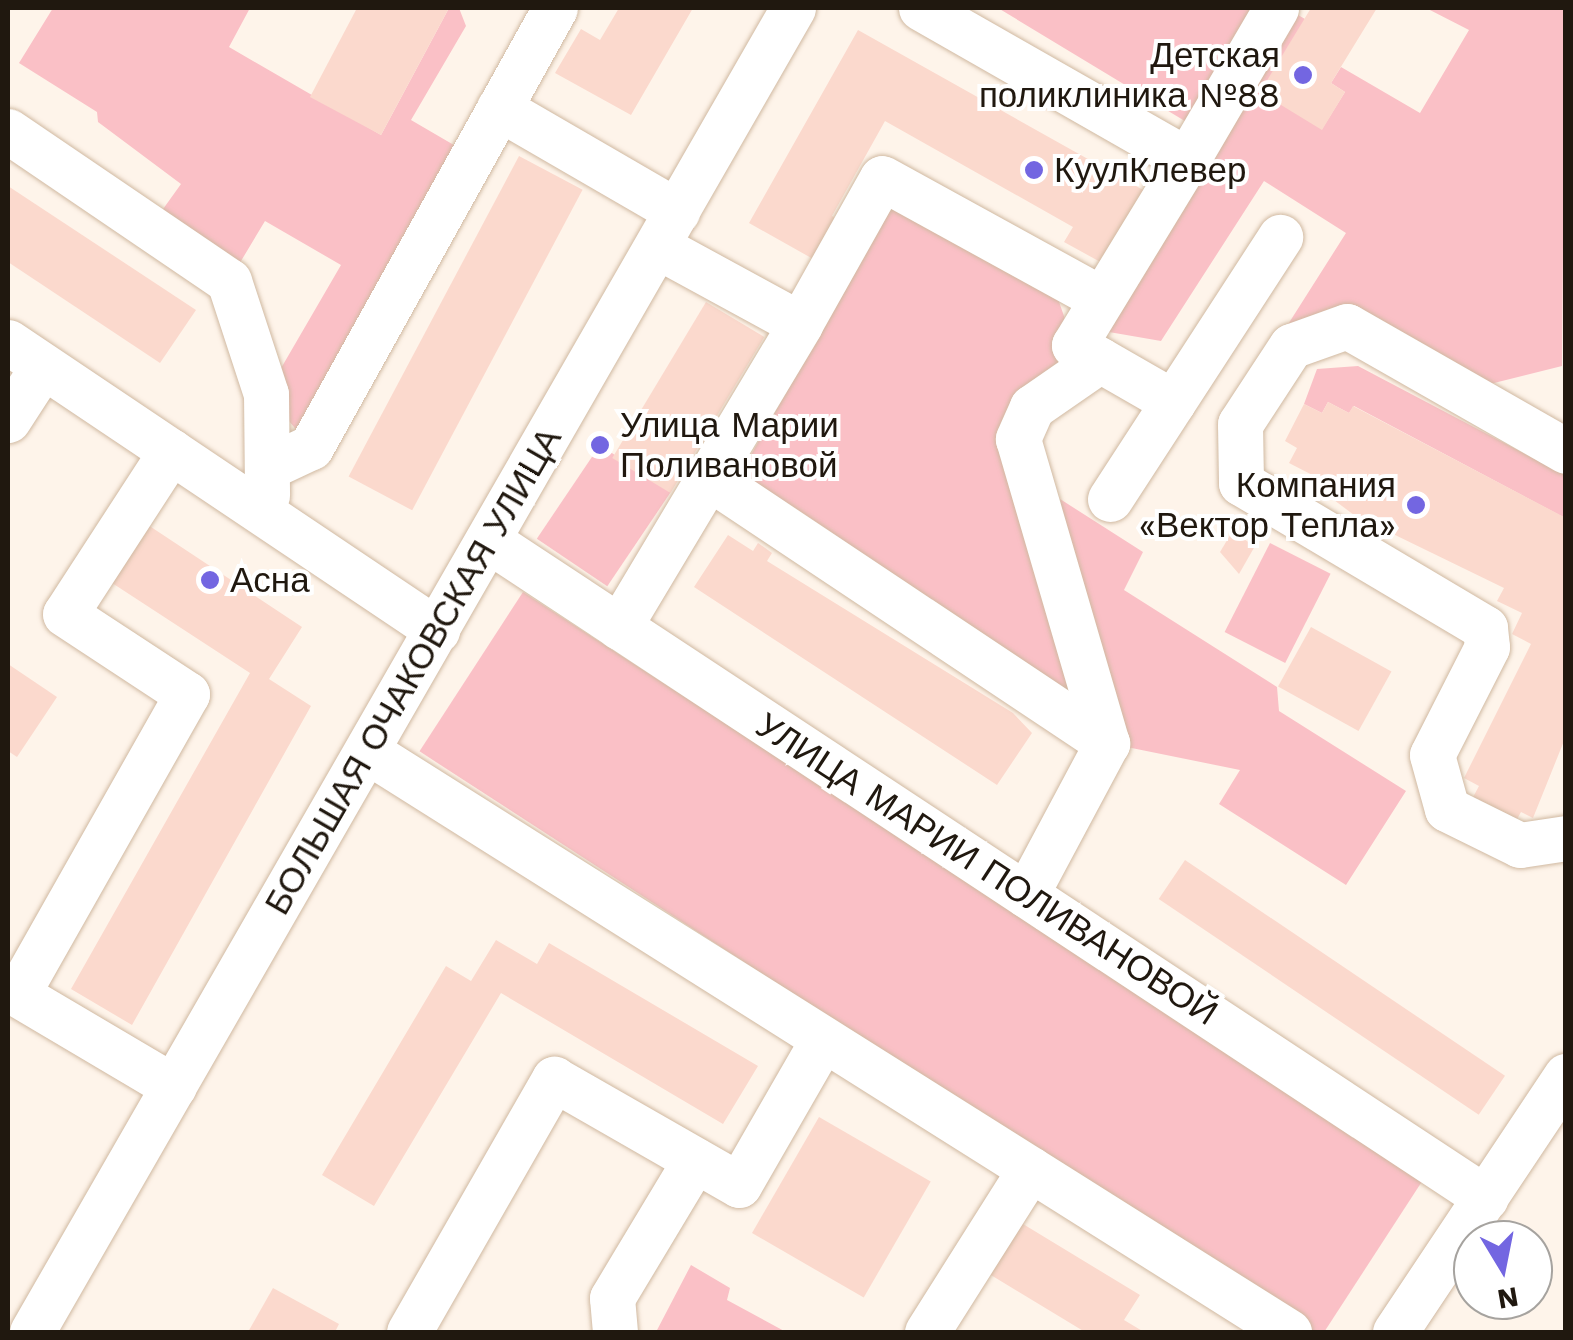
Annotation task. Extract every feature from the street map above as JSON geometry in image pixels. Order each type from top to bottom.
[{"type":"street","points":[[268,467],[311,448],[555,8]]},
{"type":"street","name":"БОЛЬШАЯ ОЧАКОВСКАЯ УЛИЦА","points":[[39,1330],[174,1087],[793,8]]},
{"type":"street","points":[[921,8],[1187,160]]},
{"type":"street","points":[[1173,402],[1074,345],[1276,8]]},
{"type":"street","points":[[498,108],[800,324]]},
{"type":"street","points":[[8,131],[230,281],[266,394],[267,515]]},
{"type":"street","points":[[619,627],[800,324],[882,178],[1100,298]]},
{"type":"street","points":[[1110,499],[1280,237]]},
{"type":"street","points":[[1566,450],[1347,326],[1291,346],[1240,424],[1241,484],[1485,628],[1487,647],[1432,755],[1448,808],[1520,845],[1566,838]]},
{"type":"street","points":[[8,420],[25,354],[437,630]]},
{"type":"street","points":[[1026,896],[1107,743],[1018,439],[1032,407],[1100,360]]},
{"type":"street","points":[[171,451],[65,614],[186,694],[17,994],[174,1087]]},
{"type":"street","points":[[708,477],[1107,743]]},
{"type":"street","name":"УЛИЦА МАРИИ ПОЛИВАНОВОЙ","points":[[488,540],[1486,1198]]},
{"type":"street","points":[[367,751],[1289,1332]]},
{"type":"street","points":[[409,1332],[554,1079],[739,1185],[822,1038]]},
{"type":"street","points":[[1395,1332],[1566,1076]]},
{"type":"street","points":[[615,1332],[612,1298],[696,1160]]},
{"type":"street","points":[[927,1332],[1030,1169]]},
{"type":"shaded area","points":[[53,8],[250,8],[229,47],[381,135],[449,8],[459,8],[466,26],[411,120],[471,155],[311,447],[266,394],[341,265],[265,221],[229,281],[148,230],[181,184],[98,122],[97,112],[19,63]]},
{"type":"shaded area","points":[[998,8],[1286,8],[1305,19],[1322,129],[1345,92],[1331,83],[1341,67],[1420,113],[1469,30],[1426,8],[1565,8],[1562,366],[1478,387],[1364,321],[1226,422],[1346,233],[1264,181],[1161,341],[1109,332],[1106,314],[1203,132]]},
{"type":"shaded area","points":[[901,189],[1048,270],[1074,345],[1033,407],[1104,727],[1060,499],[1143,552],[1124,590],[1277,687],[1279,711],[1406,791],[1346,885],[1219,804],[1240,770],[1107,743],[730,492]]},
{"type":"shaded area","points":[[1358,366],[1565,475],[1565,518],[1354,406],[1349,413],[1328,402],[1322,413],[1304,404],[1317,369]]},
{"type":"shaded area","points":[[600,445],[670,493],[607,586],[537,539]]},
{"type":"shaded area","points":[[1270,543],[1331,574],[1285,663],[1225,632]]},
{"type":"shaded area","points":[[523,592],[1425,1177],[1324,1332],[1314,1332],[420,751]]},
{"type":"shaded area","points":[[691,1265],[730,1288],[727,1300],[786,1332],[656,1332]]},
{"type":"building","points":[[357,8],[449,8],[381,135],[310,97]]},
{"type":"building","points":[[619,8],[693,8],[631,115],[555,73],[581,29],[600,40]]},
{"type":"building","name":"Детская поликлиника №88","points":[[1311,8],[1377,8],[1331,83],[1345,92],[1322,130],[1260,92]]},
{"type":"building","points":[[858,30],[1145,191],[1104,264],[1064,242],[1073,227],[885,121],[832,216],[845,223],[822,264],[749,223]]},
{"type":"building","points":[[519,156],[583,190],[412,510],[349,477]]},
{"type":"building","points":[[8,186],[196,310],[160,363],[8,262]]},
{"type":"building","points":[[706,302],[764,337],[671,493],[612,458]]},
{"type":"building","points":[[1328,402],[1349,413],[1353,406],[1566,518],[1566,736],[1533,818],[1521,812],[1516,821],[1471,801],[1479,786],[1464,778],[1531,644],[1512,634],[1522,613],[1497,601],[1504,588],[1354,515],[1318,488],[1322,480],[1289,463],[1297,448],[1285,441],[1304,404],[1322,413]]},
{"type":"building","points":[[148,525],[302,627],[269,679],[311,706],[132,1025],[71,989],[250,673],[109,581]]},
{"type":"building","points":[[1232,532],[1255,546],[1239,574],[1220,552]]},
{"type":"building","points":[[728,535],[753,551],[758,543],[772,553],[767,561],[1013,713],[1032,733],[997,785],[694,587]]},
{"type":"building","points":[[1311,627],[1391,672],[1358,731],[1278,686]]},
{"type":"building","points":[[8,664],[57,697],[17,757],[8,751]]},
{"type":"building","points":[[1185,860],[1505,1076],[1479,1115],[1159,899]]},
{"type":"building","points":[[496,940],[537,964],[549,943],[758,1066],[723,1124],[501,993],[374,1206],[322,1175],[446,966],[471,981]]},
{"type":"building","points":[[819,1117],[931,1182],[864,1298],[752,1233]]},
{"type":"building","points":[[1008,1215],[1140,1295],[1124,1320],[1144,1332],[1085,1332],[976,1266]]},
{"type":"building","points":[[273,1288],[339,1324],[335,1332],[248,1332]]},
{"type":"place","name":"Детская поликлиника №88","points":[[1303,75]]},
{"type":"place","name":"КуулКлевер","points":[[1034,170]]},
{"type":"place","name":"Улица Марии Поливановой","points":[[600,445]]},
{"type":"place","name":"Компания «Вектор Тепла»","points":[[1416,505]]},
{"type":"place","name":"Асна","points":[[210,580]]}]
